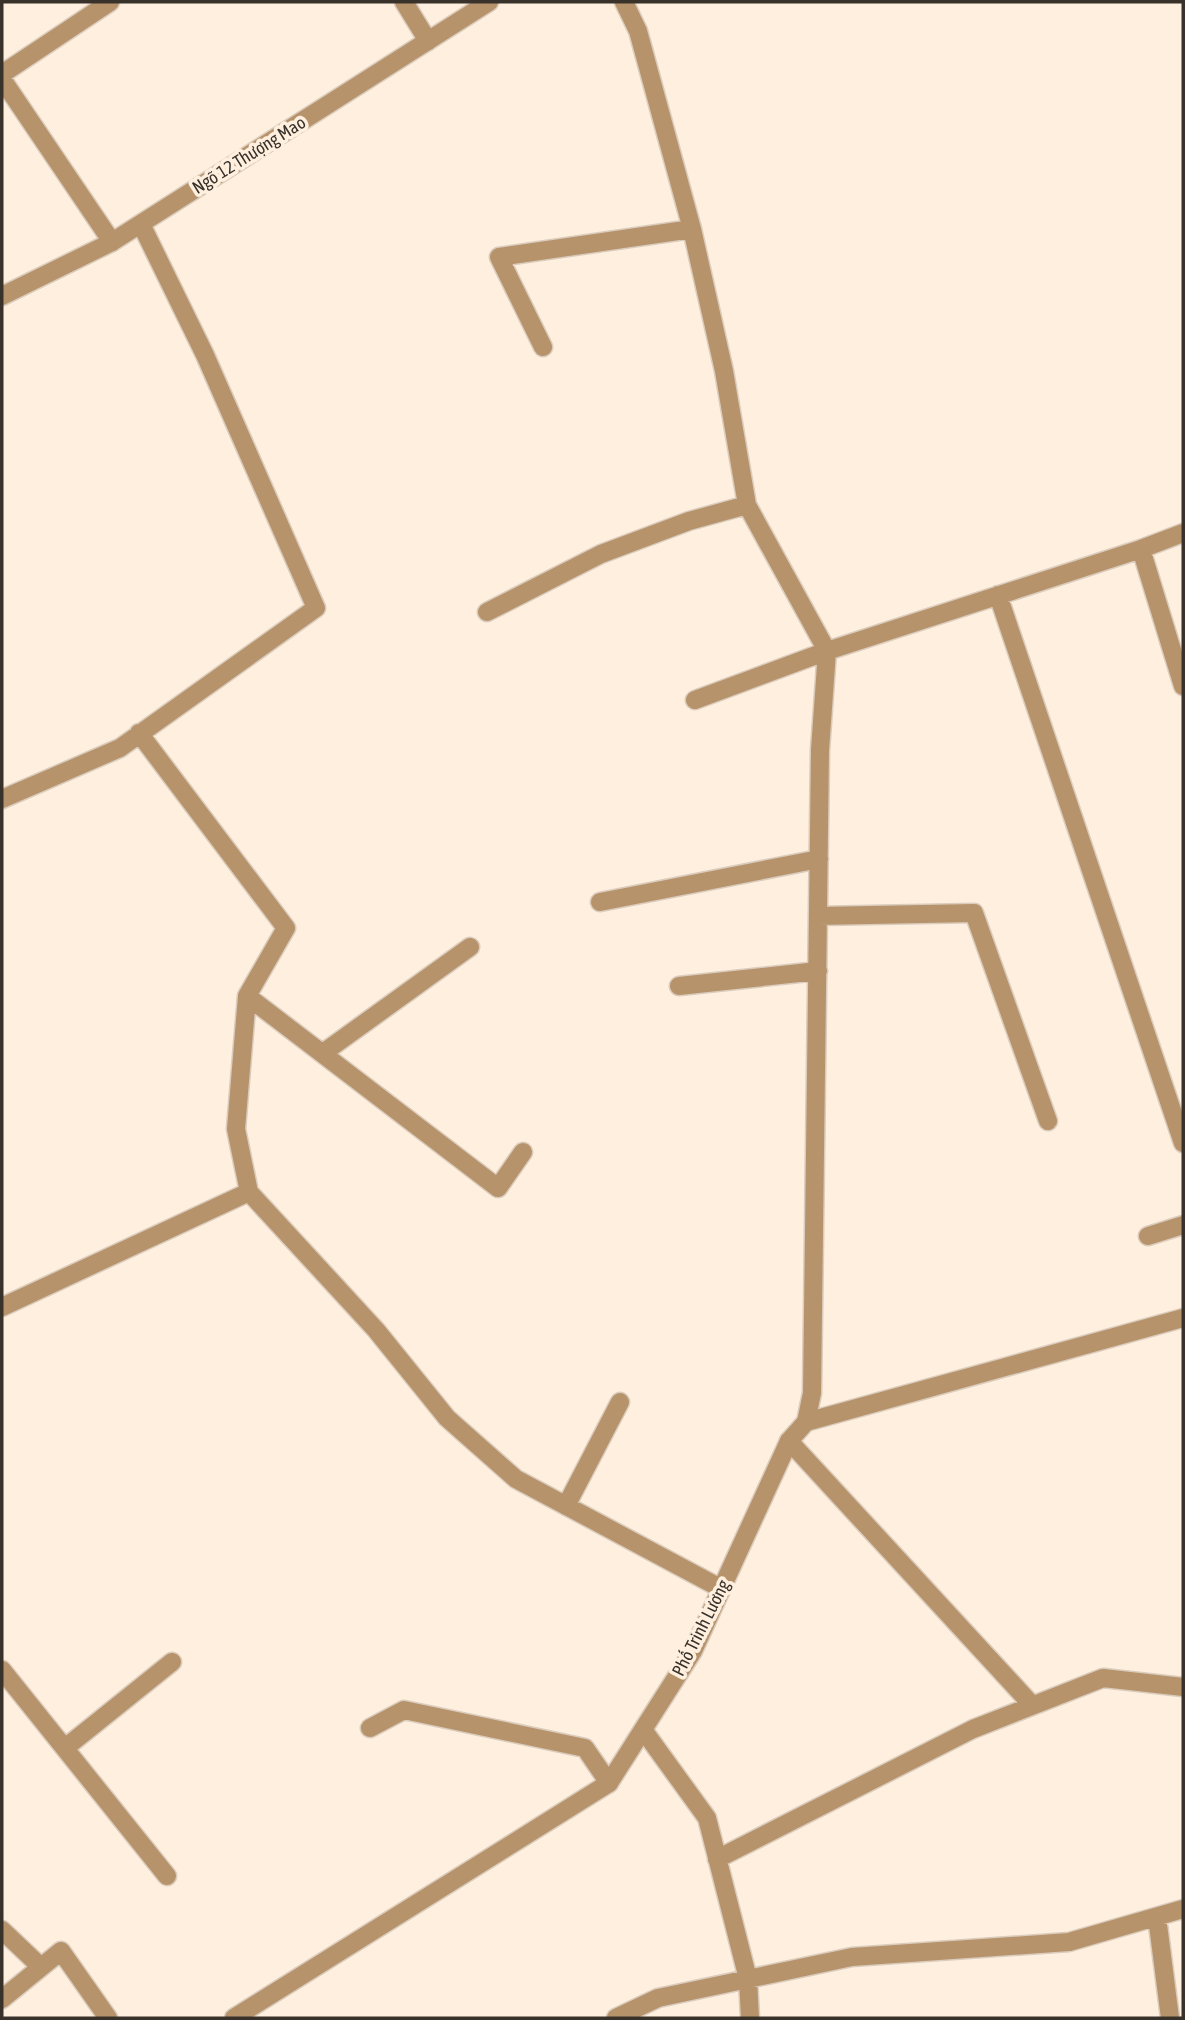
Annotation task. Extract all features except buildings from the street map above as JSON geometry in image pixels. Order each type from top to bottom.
[{"type":"street","points":[[110,2],[2,77],[112,242]]},
{"type":"street","points":[[404,2],[428,41]]},
{"type":"street","name":"Ngõ 12 Thượng Mao","points":[[4,293],[112,242],[489,2]]},
{"type":"street","points":[[625,2],[638,31],[692,229],[724,370],[747,505],[827,651],[820,750],[812,1393],[806,1422],[1183,1318]]},
{"type":"street","points":[[2,799],[120,748],[316,608],[205,355],[141,224]]},
{"type":"street","points":[[543,347],[499,257],[692,229]]},
{"type":"street","points":[[487,612],[601,554],[689,521],[747,505]]},
{"type":"street","points":[[695,700],[827,651],[1183,533]]},
{"type":"street","points":[[1140,549],[1183,686]]},
{"type":"street","points":[[998,595],[1183,1143]]},
{"type":"street","points":[[139,733],[286,928],[247,996],[236,1129],[249,1192],[376,1330],[447,1418],[516,1479],[722,1589]]},
{"type":"street","points":[[600,902],[819,859]]},
{"type":"street","points":[[818,916],[974,913],[1048,1121]]},
{"type":"street","points":[[323,1053],[470,947]]},
{"type":"street","points":[[680,986],[818,971]]},
{"type":"street","points":[[247,996],[498,1188],[523,1152]]},
{"type":"street","points":[[2,1307],[249,1192]]},
{"type":"street","points":[[1148,1236],[1183,1225]]},
{"type":"street","points":[[566,1506],[620,1402]]},
{"type":"street","name":"Phố Trinh Lương","points":[[234,2018],[609,1783],[693,1651],[789,1441],[806,1422]]},
{"type":"street","points":[[789,1441],[1032,1705]]},
{"type":"street","points":[[65,1748],[172,1662]]},
{"type":"street","points":[[2,1670],[167,1877]]},
{"type":"street","points":[[718,1859],[973,1729],[1103,1678],[1183,1687]]},
{"type":"street","points":[[370,1728],[404,1710],[449,1717],[584,1748],[609,1783]]},
{"type":"street","points":[[643,1731],[707,1818],[748,1979],[750,2018]]},
{"type":"street","points":[[616,2018],[658,1998],[852,1958],[1069,1942],[1183,1909]]},
{"type":"street","points":[[1157,1917],[1170,2018]]},
{"type":"street","points":[[2,1930],[41,1967]]},
{"type":"street","points":[[2,1999],[61,1951],[108,2018]]}]
